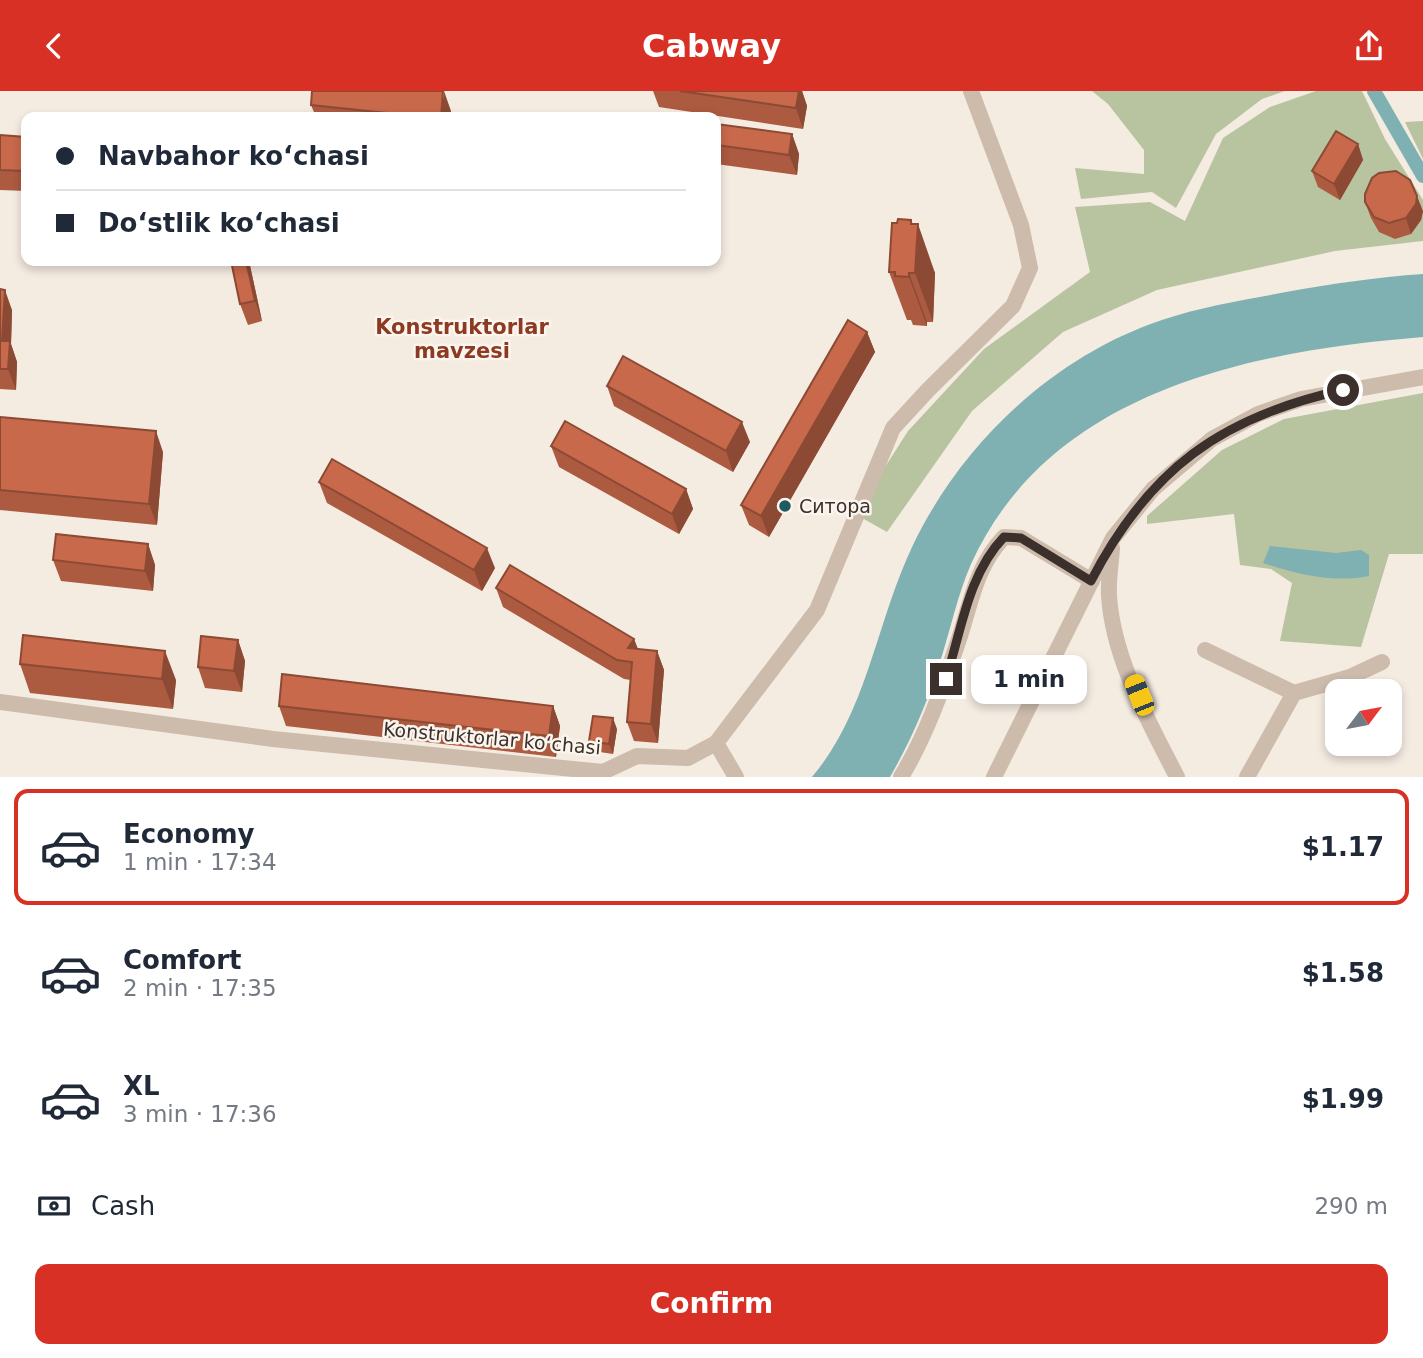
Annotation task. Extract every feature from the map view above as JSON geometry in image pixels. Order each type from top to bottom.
[{"type":"street","name":"Konstruktorlar ko‘chasi","points":[[0,702],[273,739],[603,772],[637,756],[688,758],[716,743],[817,610],[893,428],[1013,306],[1030,268],[1021,225],[971,91]]},
{"type":"street","points":[[994,777],[1113,538],[1153,489],[1212,439],[1235,425],[1301,399],[1423,377]]},
{"type":"street","points":[[901,777],[928,726],[961,633],[971,590],[994,547],[1004,537],[1021,538],[1091,581]]},
{"type":"street","points":[[1113,538],[1109,596],[1117,643],[1149,721],[1177,777]]},
{"type":"street","points":[[1206,650],[1294,693],[1350,677],[1382,662]]},
{"type":"street","points":[[1247,777],[1294,693]]},
{"type":"street","points":[[716,743],[736,777]]},
{"type":"green space","points":[[1092,91],[1285,91],[1262,99],[1216,134],[1176,208],[1152,192],[1081,199],[1075,168],[1144,174],[1144,150],[1108,104]]},
{"type":"green space","points":[[1316,91],[1362,91],[1385,139],[1423,200],[1423,241],[1335,251],[1157,290],[1063,332],[972,411],[887,532],[855,514],[908,431],[984,349],[1090,272],[1075,207],[1150,202],[1185,221],[1223,138],[1270,107]]},
{"type":"green space","points":[[1423,121],[1423,159],[1405,122]]},
{"type":"green space","points":[[1423,393],[1423,554],[1389,554],[1361,647],[1280,641],[1292,583],[1271,569],[1240,565],[1234,514],[1147,524],[1147,516],[1222,450],[1284,419]]},
{"type":"water","points":[[1423,274],[1423,337],[1291,354],[1226,369],[1162,391],[1104,419],[1051,457],[1006,505],[971,564],[929,694],[890,777],[812,777],[846,724],[870,665],[900,574],[933,508],[957,472],[985,438],[1049,380],[1084,356],[1122,336],[1177,315],[1303,289]]},
{"type":"water","points":[[1270,546],[1336,553],[1361,550],[1369,555],[1369,576],[1329,578],[1263,563]]},
{"type":"building","points":[[312,91],[443,91],[441,112],[378,112],[311,105]]},
{"type":"building","points":[[680,91],[799,91],[796,108]]},
{"type":"building","points":[[721,125],[792,134],[789,155],[721,146]]},
{"type":"building","points":[[1336,131],[1358,144],[1334,184],[1312,171]]},
{"type":"building","points":[[0,135],[21,137],[21,171],[0,170]]},
{"type":"building","points":[[1396,171],[1410,180],[1417,196],[1416,204],[1406,218],[1389,223],[1374,217],[1365,202],[1365,194],[1372,178],[1379,173]]},
{"type":"building","points":[[898,219],[911,220],[911,224],[918,224],[915,273],[909,273],[909,277],[895,276],[895,272],[889,272],[892,223],[897,223]]},
{"type":"building","points":[[232,266],[247,266],[255,301],[240,304]]},
{"type":"building","points":[[0,289],[5,290],[2,341],[10,341],[8,369],[0,369]]},
{"type":"building","points":[[848,320],[867,332],[761,516],[741,505]]},
{"type":"building","points":[[623,356],[742,422],[726,451],[607,386]]},
{"type":"building","points":[[0,417],[156,431],[149,504],[0,490]]},
{"type":"building","points":[[565,421],[686,489],[672,514],[551,446]]},
{"type":"building","points":[[332,459],[487,548],[474,570],[319,482]]},
{"type":"building","points":[[56,534],[148,544],[145,571],[53,560]]},
{"type":"building","points":[[510,565],[634,639],[628,648],[657,651],[651,724],[627,722],[632,662],[617,660],[496,588]]},
{"type":"building","points":[[23,635],[165,651],[162,679],[20,664]]},
{"type":"building","points":[[201,636],[238,640],[234,671],[198,667]]},
{"type":"building","points":[[282,674],[553,706],[549,736],[279,706]]},
{"type":"building","points":[[593,716],[613,718],[609,744],[589,741]]},
{"type":"waterway","points":[[1374,91],[1423,176]]},
{"type":"place","name":"Ситора","points":[[785,506]]},
{"type":"district","name":"Konstruktorlar mavzesi","points":[[462,339]]},
{"type":"route","points":[[946,679],[971,590],[994,547],[1004,537],[1021,538],[1091,581],[1113,538],[1153,489],[1212,439],[1258,414],[1301,399],[1343,390]]}]
